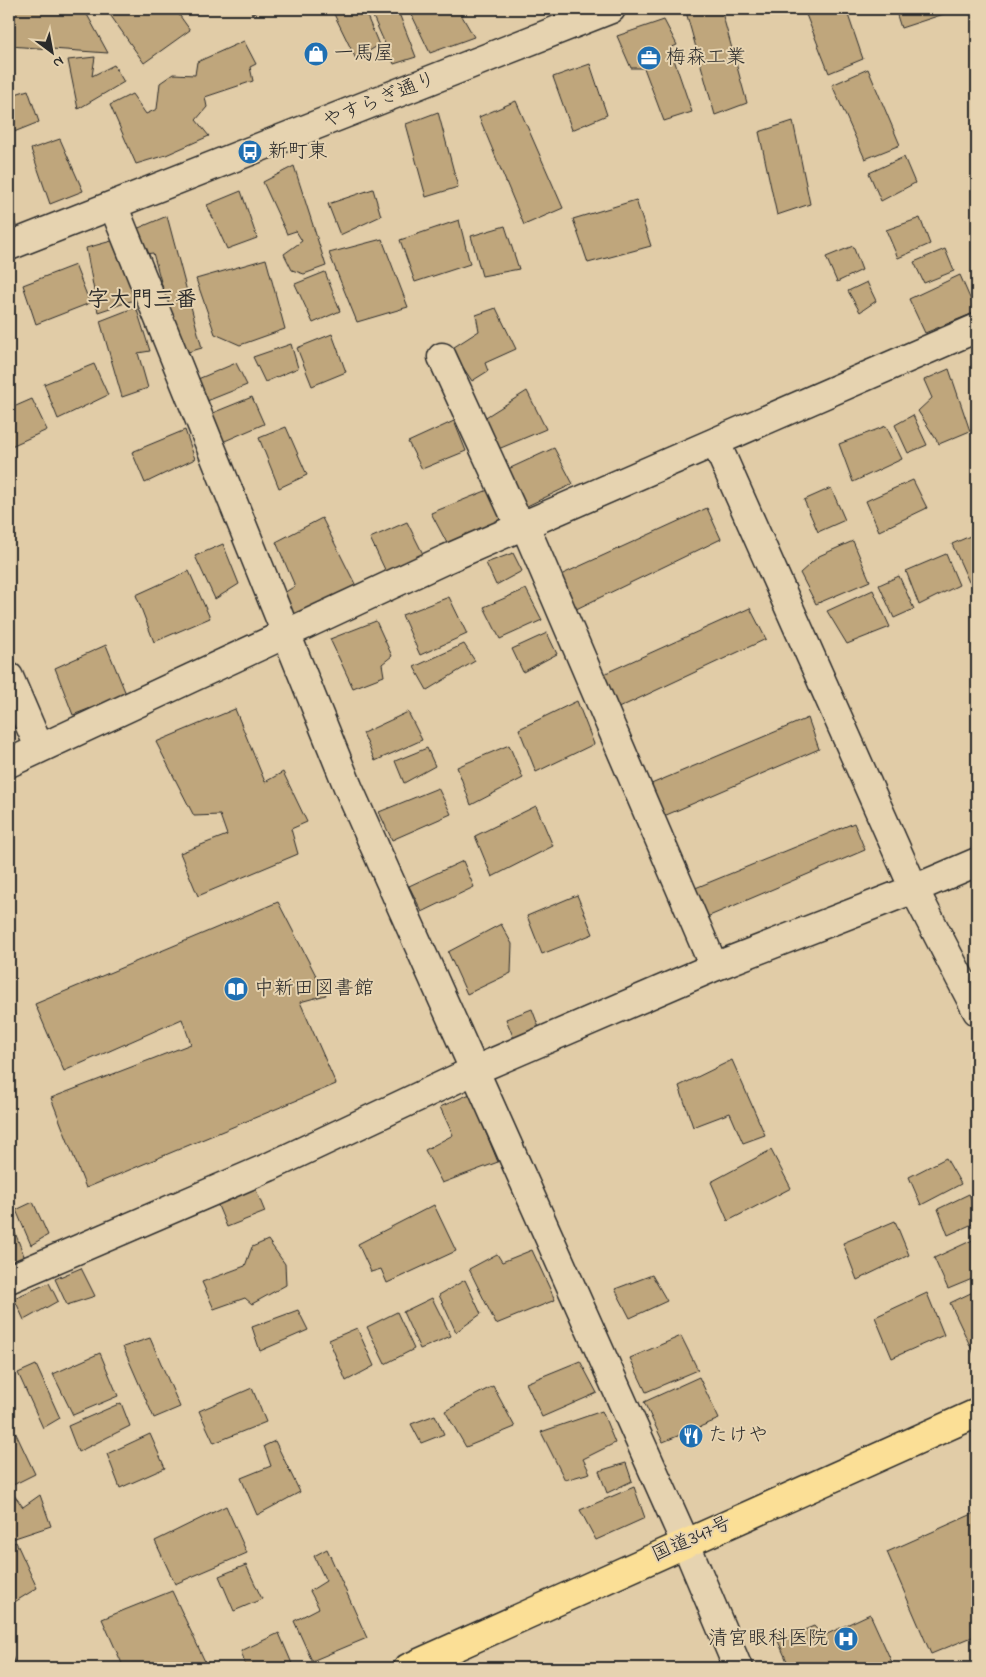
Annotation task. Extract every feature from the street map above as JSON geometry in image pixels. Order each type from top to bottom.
[{"type":"highway","name":"国道347号","points":[[408,1668],[977,1413]]},
{"type":"street","name":"やすらぎ通り","points":[[9,246],[611,9]]},
{"type":"street","points":[[113,206],[200,416],[284,634],[348,787],[473,1070],[686,1542],[738,1668]]},
{"type":"street","points":[[9,763],[39,747],[284,634],[524,526],[977,328]]},
{"type":"street","points":[[442,356],[514,514],[524,526],[714,967]]},
{"type":"street","points":[[716,443],[914,889],[977,1011]]},
{"type":"street","points":[[9,677],[39,747]]},
{"type":"street","points":[[9,1279],[269,1167],[473,1070],[714,967],[914,889],[977,862]]},
{"type":"building","points":[[9,9],[84,9],[108,53],[9,46]]},
{"type":"building","points":[[106,9],[175,9],[190,30],[144,63]]},
{"type":"building","points":[[250,9],[263,9],[252,14]]},
{"type":"building","points":[[364,9],[379,45],[356,59],[332,10]]},
{"type":"building","points":[[376,9],[392,9],[400,16],[416,57],[394,64],[371,12]]},
{"type":"building","points":[[409,9],[458,9],[474,37],[430,53]]},
{"type":"building","points":[[698,9],[721,9],[747,103],[715,115],[686,12]]},
{"type":"building","points":[[812,9],[846,9],[863,59],[829,73],[805,12]]},
{"type":"building","points":[[895,9],[959,9],[901,28]]},
{"type":"building","points":[[664,20],[677,45],[670,48],[692,112],[664,121],[644,68],[631,68],[617,36]]},
{"type":"building","points":[[244,41],[256,64],[250,67],[253,81],[205,97],[207,107],[196,120],[209,136],[166,155],[136,164],[110,105],[132,94],[146,114],[157,109],[160,83],[173,74],[195,75],[197,62]]},
{"type":"building","points":[[95,57],[92,76],[114,65],[124,82],[78,109],[68,60]]},
{"type":"building","points":[[590,64],[607,115],[572,130],[553,77]]},
{"type":"building","points":[[868,69],[900,145],[865,159],[832,85]]},
{"type":"building","points":[[28,90],[39,122],[9,134],[9,96]]},
{"type":"building","points":[[516,101],[563,208],[524,225],[479,117]]},
{"type":"building","points":[[438,112],[458,187],[426,197],[406,124]]},
{"type":"building","points":[[793,121],[810,204],[777,215],[759,132]]},
{"type":"building","points":[[60,139],[83,191],[50,204],[31,149]]},
{"type":"building","points":[[904,157],[915,183],[881,201],[869,173]]},
{"type":"building","points":[[294,166],[326,266],[304,274],[292,270],[284,254],[302,241],[296,231],[287,234],[263,182]]},
{"type":"building","points":[[373,189],[381,216],[340,235],[328,204]]},
{"type":"building","points":[[241,191],[257,238],[227,249],[207,205]]},
{"type":"building","points":[[636,200],[651,246],[588,263],[573,219]]},
{"type":"building","points":[[9,207],[16,226],[9,229]]},
{"type":"building","points":[[167,216],[202,348],[181,354],[160,299],[165,296],[153,253],[144,254],[134,230]]},
{"type":"building","points":[[920,218],[930,244],[898,258],[886,230]]},
{"type":"building","points":[[459,220],[470,264],[415,282],[400,240]]},
{"type":"building","points":[[505,226],[519,269],[482,276],[471,236]]},
{"type":"building","points":[[382,239],[408,307],[357,322],[329,253]]},
{"type":"building","points":[[115,240],[137,299],[98,312],[86,248]]},
{"type":"building","points":[[853,246],[862,270],[837,282],[826,257]]},
{"type":"building","points":[[945,249],[954,271],[924,283],[914,262]]},
{"type":"building","points":[[266,259],[285,329],[240,345],[215,334],[196,279]]},
{"type":"building","points":[[75,265],[90,303],[36,324],[23,285]]},
{"type":"building","points":[[325,272],[340,311],[313,323],[295,284]]},
{"type":"building","points":[[960,275],[976,312],[925,333],[909,299]]},
{"type":"building","points":[[867,282],[876,301],[860,312],[848,291]]},
{"type":"building","points":[[136,307],[150,351],[138,353],[148,388],[122,397],[100,321]]},
{"type":"building","points":[[496,308],[516,349],[485,363],[488,371],[472,381],[451,349],[479,331],[476,315]]},
{"type":"building","points":[[332,334],[346,372],[312,386],[297,348]]},
{"type":"building","points":[[291,344],[298,368],[265,382],[253,357]]},
{"type":"building","points":[[236,363],[247,385],[207,401],[198,379]]},
{"type":"building","points":[[94,364],[108,395],[58,419],[44,384]]},
{"type":"building","points":[[949,369],[970,431],[939,444],[918,411],[932,398],[924,380]]},
{"type":"building","points":[[527,391],[546,429],[496,450],[481,420]]},
{"type":"building","points":[[252,397],[264,424],[218,444],[205,416]]},
{"type":"building","points":[[32,399],[47,430],[9,447],[9,409]]},
{"type":"building","points":[[913,415],[927,445],[908,453],[895,425]]},
{"type":"building","points":[[454,421],[466,451],[422,469],[408,442]]},
{"type":"building","points":[[886,426],[902,459],[853,482],[839,444]]},
{"type":"building","points":[[286,427],[307,475],[279,488],[259,438]]},
{"type":"building","points":[[185,430],[195,459],[145,483],[132,452]]},
{"type":"building","points":[[554,448],[573,484],[525,507],[506,470]]},
{"type":"building","points":[[913,480],[927,508],[879,531],[866,501]]},
{"type":"building","points":[[831,488],[845,520],[818,532],[804,500]]},
{"type":"building","points":[[488,490],[502,522],[448,545],[431,513]]},
{"type":"building","points":[[707,508],[721,539],[570,612],[554,578]]},
{"type":"building","points":[[322,518],[358,590],[294,620],[284,593],[295,586],[276,542]]},
{"type":"building","points":[[407,522],[426,560],[388,576],[370,538]]},
{"type":"building","points":[[977,533],[977,579],[969,582],[952,544]]},
{"type":"building","points":[[853,541],[870,581],[816,604],[800,573],[819,556]]},
{"type":"building","points":[[223,544],[239,584],[215,599],[195,556]]},
{"type":"building","points":[[513,553],[522,571],[496,585],[486,563]]},
{"type":"building","points":[[946,554],[959,585],[919,605],[906,571]]},
{"type":"building","points":[[189,571],[210,618],[154,642],[136,595]]},
{"type":"building","points":[[899,576],[914,609],[894,618],[879,585]]},
{"type":"building","points":[[526,589],[542,620],[500,639],[484,607]]},
{"type":"building","points":[[873,590],[890,627],[847,644],[827,611]]},
{"type":"building","points":[[449,597],[467,634],[420,655],[402,615]]},
{"type":"building","points":[[750,608],[766,639],[614,710],[597,677]]},
{"type":"building","points":[[376,621],[392,656],[382,664],[384,676],[353,688],[330,639]]},
{"type":"building","points":[[547,633],[557,654],[523,672],[512,649]]},
{"type":"building","points":[[464,644],[475,661],[427,690],[414,667]]},
{"type":"building","points":[[106,645],[126,694],[73,715],[55,668]]},
{"type":"building","points":[[577,701],[594,744],[536,772],[519,729]]},
{"type":"building","points":[[235,709],[265,782],[283,772],[307,822],[291,829],[298,854],[198,896],[180,853],[227,835],[220,815],[194,816],[156,742]]},
{"type":"building","points":[[408,712],[422,740],[375,761],[363,733]]},
{"type":"building","points":[[808,718],[819,749],[664,816],[649,785]]},
{"type":"building","points":[[509,745],[523,778],[471,805],[457,767]]},
{"type":"building","points":[[427,748],[435,766],[404,783],[395,761]]},
{"type":"building","points":[[438,788],[451,814],[392,840],[379,812]]},
{"type":"building","points":[[536,806],[553,846],[492,877],[475,836]]},
{"type":"building","points":[[854,823],[865,850],[707,917],[693,889]]},
{"type":"building","points":[[463,861],[474,887],[422,912],[409,886]]},
{"type":"building","points":[[577,895],[593,934],[542,954],[527,916]]},
{"type":"building","points":[[278,902],[326,995],[300,1002],[336,1084],[86,1188],[51,1098],[191,1044],[182,1019],[64,1071],[35,1004]]},
{"type":"building","points":[[501,924],[512,944],[511,973],[467,994],[448,952]]},
{"type":"building","points":[[532,1009],[541,1033],[516,1044],[506,1019]]},
{"type":"building","points":[[732,1060],[765,1135],[743,1143],[730,1113],[693,1127],[679,1086]]},
{"type":"building","points":[[470,1094],[498,1162],[442,1183],[425,1150],[453,1135],[440,1107]]},
{"type":"building","points":[[771,1150],[791,1188],[728,1221],[711,1182]]},
{"type":"building","points":[[946,1158],[961,1184],[921,1205],[909,1177]]},
{"type":"building","points":[[254,1185],[265,1212],[227,1227],[216,1201]]},
{"type":"building","points":[[969,1194],[977,1213],[977,1222],[948,1235],[938,1209]]},
{"type":"building","points":[[33,1202],[48,1235],[31,1245],[16,1210]]},
{"type":"building","points":[[434,1205],[456,1251],[387,1283],[381,1269],[371,1272],[358,1244]]},
{"type":"building","points":[[9,1217],[26,1261],[9,1268]]},
{"type":"building","points":[[895,1221],[909,1255],[857,1280],[843,1243]]},
{"type":"building","points":[[977,1238],[977,1277],[948,1289],[934,1258]]},
{"type":"building","points":[[268,1240],[285,1264],[286,1285],[252,1304],[245,1298],[214,1309],[202,1282],[245,1266],[252,1247]]},
{"type":"building","points":[[532,1250],[555,1300],[496,1324],[469,1269],[497,1254],[502,1262]]},
{"type":"building","points":[[81,1268],[95,1296],[67,1305],[55,1279]]},
{"type":"building","points":[[652,1275],[667,1301],[630,1318],[615,1289]]},
{"type":"building","points":[[465,1280],[481,1314],[456,1332],[439,1295]]},
{"type":"building","points":[[49,1283],[58,1301],[24,1320],[14,1298]]},
{"type":"building","points":[[977,1290],[977,1355],[975,1356],[950,1303]]},
{"type":"building","points":[[927,1293],[944,1335],[892,1358],[875,1317]]},
{"type":"building","points":[[432,1298],[451,1336],[420,1349],[403,1312]]},
{"type":"building","points":[[298,1310],[308,1330],[260,1351],[252,1327]]},
{"type":"building","points":[[397,1312],[414,1349],[385,1364],[367,1327]]},
{"type":"building","points":[[357,1328],[374,1366],[346,1381],[329,1340]]},
{"type":"building","points":[[681,1336],[698,1370],[646,1392],[630,1358]]},
{"type":"building","points":[[150,1338],[180,1407],[154,1418],[123,1347]]},
{"type":"building","points":[[100,1353],[118,1396],[73,1415],[53,1374]]},
{"type":"building","points":[[580,1361],[597,1393],[542,1417],[526,1383]]},
{"type":"building","points":[[36,1365],[60,1418],[43,1428],[18,1373]]},
{"type":"building","points":[[699,1377],[719,1419],[663,1442],[644,1402]]},
{"type":"building","points":[[493,1386],[515,1427],[466,1447],[445,1411]]},
{"type":"building","points":[[252,1388],[266,1422],[214,1443],[199,1411]]},
{"type":"building","points":[[121,1403],[130,1426],[78,1452],[68,1426]]},
{"type":"building","points":[[602,1411],[615,1443],[583,1459],[590,1473],[565,1480],[541,1432]]},
{"type":"building","points":[[435,1415],[444,1434],[421,1443],[411,1424]]},
{"type":"building","points":[[10,1421],[35,1474],[9,1487],[9,1423]]},
{"type":"building","points":[[150,1434],[165,1468],[120,1488],[107,1454]]},
{"type":"building","points":[[275,1441],[300,1492],[257,1515],[241,1478],[271,1466],[264,1446]]},
{"type":"building","points":[[626,1463],[632,1481],[607,1493],[599,1471]]},
{"type":"building","points":[[634,1487],[645,1518],[596,1540],[580,1510]]},
{"type":"building","points":[[14,1495],[23,1507],[40,1495],[51,1526],[9,1540],[9,1497]]},
{"type":"building","points":[[226,1506],[247,1553],[175,1584],[155,1541]]},
{"type":"building","points":[[977,1512],[977,1635],[931,1654],[887,1552]]},
{"type":"building","points":[[16,1542],[37,1588],[13,1603],[9,1594],[9,1545]]},
{"type":"building","points":[[327,1549],[367,1638],[312,1661],[294,1621],[319,1608],[310,1591],[326,1581],[314,1556]]},
{"type":"building","points":[[246,1565],[262,1599],[234,1611],[219,1576]]},
{"type":"building","points":[[172,1591],[208,1668],[124,1668],[102,1619]]},
{"type":"building","points":[[870,1614],[894,1667],[790,1668],[778,1641],[814,1626],[823,1636]]},
{"type":"building","points":[[279,1633],[293,1666],[288,1668],[246,1668],[241,1651]]},
{"type":"building","points":[[9,1648],[16,1668],[9,1668]]},
{"type":"place","name":"一馬屋","points":[[316,54]]},
{"type":"place","name":"梅森工業","points":[[649,58]]},
{"type":"place","name":"新町東","points":[[250,152]]},
{"type":"place","name":"中新田図書館","points":[[236,989]]},
{"type":"place","name":"たけや","points":[[691,1436]]},
{"type":"place","name":"清宮眼科医院","points":[[846,1639]]},
{"type":"district","name":"字大門三番","points":[[142,301]]}]
